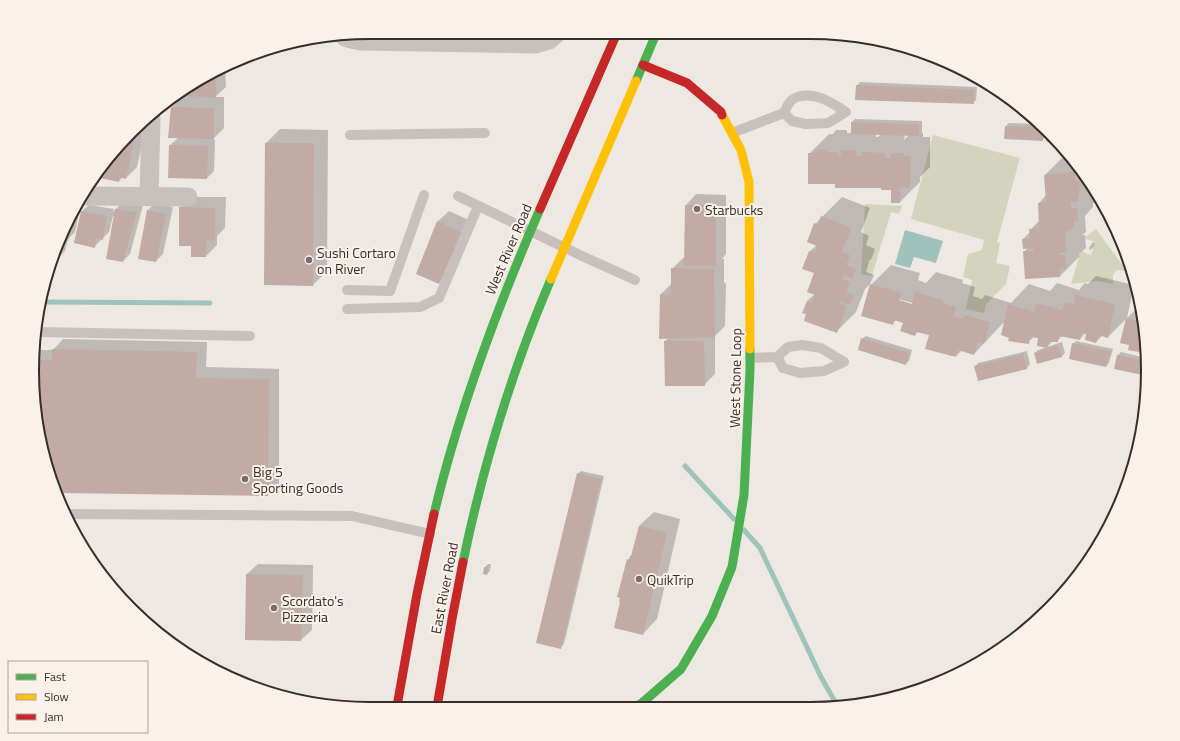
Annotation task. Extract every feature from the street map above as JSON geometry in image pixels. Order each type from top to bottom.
[{"type":"main road","name":"West River Road","points":[[442,482],[487,338],[614,39]]},
{"type":"main road","points":[[564,247],[654,39]]},
{"type":"main road","name":"West Stone Loop","points":[[642,702],[681,670],[712,616],[732,567],[744,495],[750,370],[749,182],[741,150],[721,112],[687,83],[643,66]]},
{"type":"main road","name":"East River Road","points":[[438,702],[460,575],[483,476],[520,358],[564,247]]},
{"type":"main road","name":"East River Road","points":[[398,702],[417,596],[442,482]]},
{"type":"street","points":[[355,40],[536,44],[550,39]]},
{"type":"street","points":[[148,197],[151,122]]},
{"type":"street","points":[[89,196],[188,197]]},
{"type":"lane","points":[[732,132],[784,114],[790,101],[797,97],[807,95],[822,98],[846,112],[828,123],[806,124],[792,121],[784,114]]},
{"type":"lane","points":[[350,135],[485,133]]},
{"type":"lane","points":[[347,290],[390,291],[424,195]]},
{"type":"lane","points":[[458,196],[531,232],[635,280]]},
{"type":"lane","points":[[347,308],[420,307],[439,298],[478,206]]},
{"type":"lane","points":[[42,332],[250,336]]},
{"type":"lane","points":[[750,358],[777,357],[788,347],[802,345],[821,348],[844,362],[824,371],[800,373],[783,368],[777,357]]},
{"type":"lane","points":[[72,514],[352,516],[430,534]]},
{"type":"green space","points":[[933,135],[1020,158],[997,242],[1000,243],[996,263],[1010,266],[1006,284],[986,304],[984,313],[966,309],[972,280],[963,277],[968,254],[982,250],[984,240],[911,219]]},
{"type":"green space","points":[[865,204],[902,206],[899,214],[891,212],[872,276],[861,274]]},
{"type":"green space","points":[[1096,229],[1124,267],[1125,271],[1117,270],[1113,275],[1113,284],[1097,281],[1071,284],[1081,251],[1091,255],[1095,242],[1084,238]]},
{"type":"water","points":[[905,230],[943,241],[936,263],[914,257],[910,268],[895,264]]},
{"type":"building","points":[[215,78],[216,98],[185,96]]},
{"type":"building","points":[[856,85],[974,90],[974,104],[855,100]]},
{"type":"building","points":[[171,107],[214,108],[214,139],[168,138]]},
{"type":"building","points":[[851,122],[919,124],[919,136],[851,134]]},
{"type":"building","points":[[1005,126],[1034,127],[1043,135],[1043,141],[1004,139]]},
{"type":"building","points":[[132,141],[134,141],[126,179],[120,177],[119,182],[101,178],[121,152]]},
{"type":"building","points":[[265,143],[314,143],[313,286],[264,285]]},
{"type":"building","points":[[169,145],[208,146],[207,179],[168,178]]},
{"type":"building","points":[[815,149],[827,150],[827,152],[837,152],[837,155],[841,155],[841,150],[856,150],[856,156],[862,156],[862,152],[885,153],[885,158],[890,158],[890,153],[904,153],[904,156],[911,156],[910,188],[900,188],[900,203],[891,203],[891,190],[881,190],[881,188],[835,188],[835,184],[808,184],[808,153],[815,153]]},
{"type":"building","points":[[1074,172],[1075,181],[1079,181],[1080,193],[1078,194],[1078,202],[1070,202],[1071,208],[1077,208],[1078,221],[1074,221],[1074,228],[1065,232],[1066,252],[1059,253],[1059,255],[1065,255],[1066,268],[1060,269],[1060,277],[1025,279],[1023,251],[1033,251],[1033,248],[1023,249],[1022,239],[1030,239],[1029,229],[1039,228],[1038,203],[1046,202],[1044,175]]},
{"type":"building","points":[[685,205],[716,205],[716,266],[684,266]]},
{"type":"building","points":[[179,207],[215,208],[215,240],[207,240],[206,257],[191,257],[191,246],[179,246]]},
{"type":"building","points":[[115,209],[137,212],[123,262],[106,259]]},
{"type":"building","points":[[147,210],[166,214],[156,262],[138,259]]},
{"type":"building","points":[[81,211],[107,216],[103,240],[96,238],[95,248],[74,243]]},
{"type":"building","points":[[821,216],[851,228],[842,252],[850,255],[846,265],[856,269],[852,279],[844,275],[843,279],[850,282],[846,292],[854,295],[850,305],[840,301],[839,303],[847,306],[837,333],[804,321],[806,314],[802,313],[807,301],[812,303],[815,295],[807,292],[814,273],[802,269],[809,251],[815,253],[817,246],[807,242],[814,223],[818,225]]},
{"type":"building","points":[[437,221],[461,232],[439,284],[416,274]]},
{"type":"building","points":[[70,230],[68,241],[66,240]]},
{"type":"building","points":[[671,268],[714,269],[715,337],[659,339],[660,294],[671,294]]},
{"type":"building","points":[[870,284],[901,293],[899,300],[912,304],[915,292],[943,300],[943,303],[956,307],[954,316],[963,319],[965,315],[990,322],[984,344],[978,342],[974,355],[958,350],[956,357],[925,349],[929,335],[916,332],[915,336],[900,331],[903,323],[894,320],[893,325],[861,316]]},
{"type":"building","points":[[1075,295],[1115,304],[1108,338],[1099,335],[1096,343],[1085,340],[1086,334],[1081,333],[1080,340],[1059,336],[1058,342],[1049,342],[1047,348],[1037,346],[1038,338],[1030,337],[1029,344],[1008,341],[1009,338],[1001,335],[1008,304],[1034,312],[1036,303],[1062,310],[1065,303],[1074,304]]},
{"type":"building","points":[[1126,318],[1137,320],[1140,352],[1128,350],[1129,345],[1120,343]]},
{"type":"building","points":[[861,338],[909,353],[906,365],[858,350]]},
{"type":"building","points":[[664,341],[704,341],[705,386],[665,386]]},
{"type":"building","points":[[1072,343],[1110,352],[1106,367],[1069,359]]},
{"type":"building","points":[[1058,345],[1062,357],[1037,364],[1034,353]]},
{"type":"building","points":[[52,349],[197,352],[196,378],[269,379],[268,496],[63,493],[50,456],[45,435],[40,392],[39,360],[52,360]]},
{"type":"building","points":[[1023,354],[1027,369],[978,381],[974,366]]},
{"type":"building","points":[[1117,355],[1141,360],[1141,375],[1114,369]]},
{"type":"building","points":[[577,473],[601,479],[561,649],[536,643]]},
{"type":"building","name":"QuikTrip","points":[[639,526],[667,533],[643,635],[614,628],[620,602],[620,598],[617,597],[627,559],[629,560],[631,556]]},
{"type":"building","points":[[484,567],[488,567],[487,575],[483,574]]},
{"type":"building","name":"Scordato's Pizzeria","points":[[246,574],[303,575],[301,641],[245,640]]},
{"type":"waterway","points":[[46,302],[210,303]]},
{"type":"waterway","points":[[685,466],[734,519]]},
{"type":"waterway","points":[[744,530],[760,548],[821,677],[834,701]]},
{"type":"traffic: fast","points":[[636,81],[654,39]]},
{"type":"traffic: fast","points":[[434,514],[455,436],[480,359],[540,209]]},
{"type":"traffic: fast","points":[[463,562],[489,454],[511,383],[551,279]]},
{"type":"traffic: fast","points":[[643,702],[681,669],[712,616],[732,567],[744,495],[750,349]]},
{"type":"traffic: slow","points":[[551,279],[636,81]]},
{"type":"traffic: slow","points":[[722,115],[741,150],[749,182],[750,349]]},
{"type":"traffic: jam","points":[[540,209],[614,39]]},
{"type":"traffic: jam","points":[[643,65],[687,83],[721,112],[722,115]]},
{"type":"traffic: jam","points":[[398,702],[417,594],[434,514]]},
{"type":"traffic: jam","points":[[438,702],[463,562]]},
{"type":"place","name":"Starbucks","points":[[697,209]]},
{"type":"place","name":"Sushi Cortaro on River","points":[[309,260]]},
{"type":"place","name":"Big 5 Sporting Goods","points":[[245,479]]},
{"type":"place","name":"QuikTrip","points":[[639,579]]},
{"type":"place","name":"Scordato's Pizzeria","points":[[274,608]]}]
